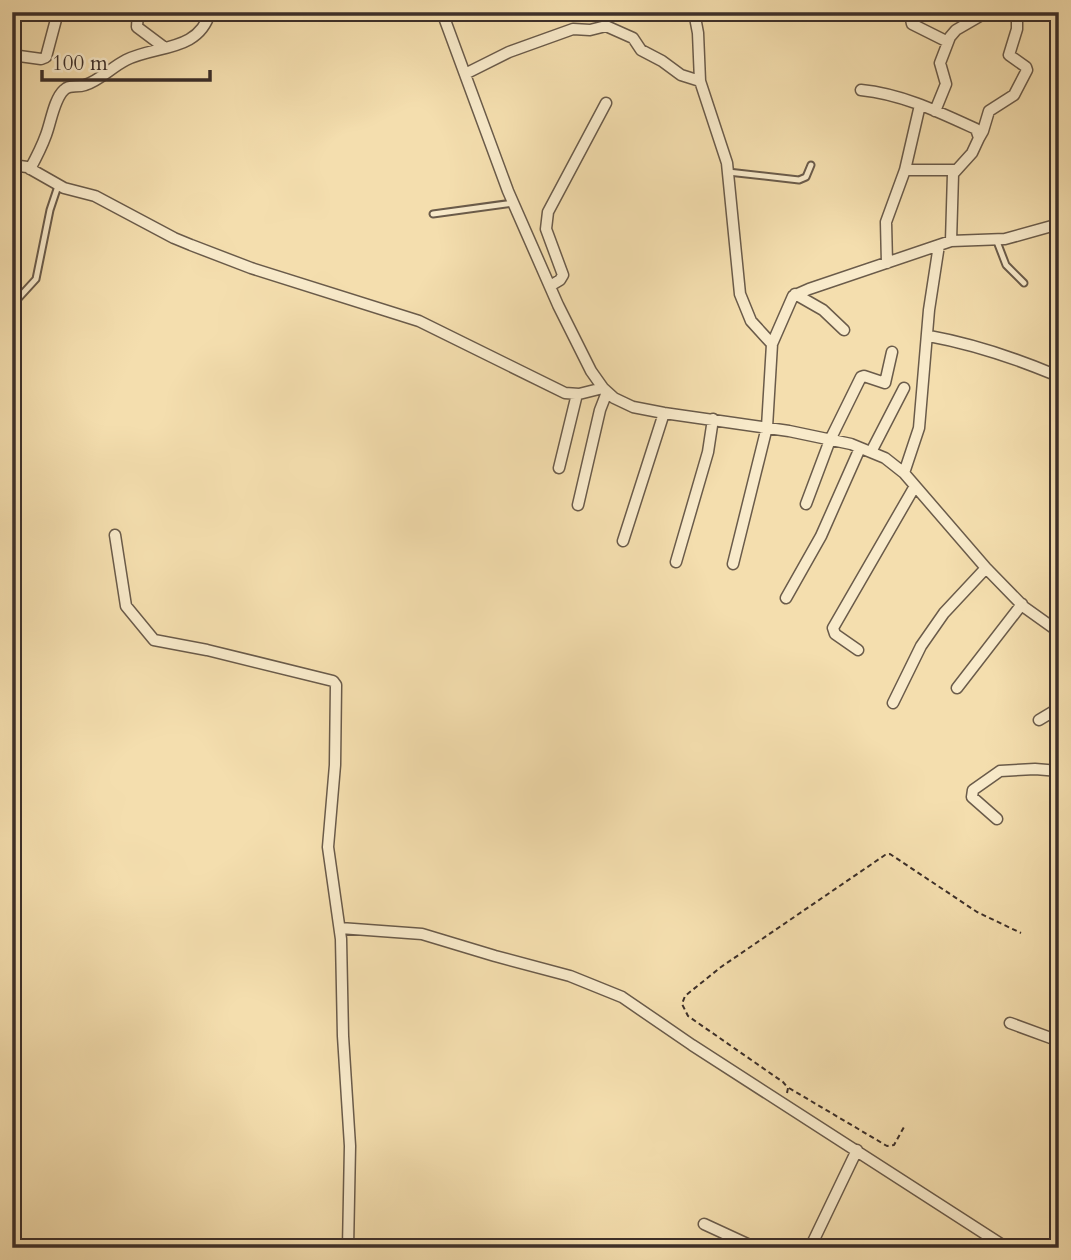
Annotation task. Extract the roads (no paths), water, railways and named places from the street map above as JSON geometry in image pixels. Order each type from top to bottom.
[{"type":"street","points":[[12,55],[44,58],[58,12]]},
{"type":"street","points":[[138,12],[137,27],[165,48]]},
{"type":"street","points":[[30,169],[60,95],[65,89],[86,85],[137,55],[194,38],[205,24],[209,12]]},
{"type":"street","points":[[442,12],[513,203],[591,371],[605,390],[623,403],[664,413],[830,440],[885,458],[904,473],[986,568],[1022,604],[1059,632]]},
{"type":"street","points":[[694,12],[698,33],[700,81],[729,172],[740,295],[751,321],[772,344]]},
{"type":"street","points":[[916,12],[911,19],[912,24],[948,42]]},
{"type":"street","points":[[935,111],[946,84],[940,63],[948,42],[956,30],[987,12]]},
{"type":"street","points":[[951,241],[953,174],[972,153],[989,111],[1014,95],[1026,74],[1026,66],[1009,55],[1017,29],[1017,12]]},
{"type":"street","points":[[465,74],[509,52],[573,29],[590,30],[606,26],[633,37],[641,50],[681,75],[700,81]]},
{"type":"street","points":[[861,90],[886,92],[935,111],[976,129],[979,138]]},
{"type":"street","points":[[550,286],[561,280],[563,275],[546,229],[548,212],[606,103]]},
{"type":"street","points":[[887,263],[887,222],[905,170],[920,105]]},
{"type":"street","points":[[12,165],[30,169],[58,186],[95,196],[174,238],[251,268],[419,321],[556,389],[570,394],[605,390]]},
{"type":"street","points":[[905,170],[956,170]]},
{"type":"street","points":[[733,564],[767,428],[772,344],[796,294],[951,241],[996,239],[1059,224]]},
{"type":"street","points":[[904,473],[919,428],[929,336],[929,310],[939,245]]},
{"type":"street","points":[[796,294],[823,310],[845,330]]},
{"type":"street","points":[[929,336],[983,348],[1053,374]]},
{"type":"street","points":[[806,504],[830,440],[862,376],[885,383],[892,352]]},
{"type":"street","points":[[786,598],[865,450],[904,388]]},
{"type":"street","points":[[578,505],[605,390]]},
{"type":"street","points":[[559,468],[578,394]]},
{"type":"street","points":[[623,541],[664,413]]},
{"type":"street","points":[[676,562],[708,452],[713,419]]},
{"type":"street","points":[[858,650],[835,634],[833,628],[915,486]]},
{"type":"street","points":[[115,535],[125,606],[154,640],[206,650],[336,683],[335,765],[328,847],[341,928],[343,1036],[351,1146],[348,1248]]},
{"type":"street","points":[[892,703],[921,646],[944,613],[986,568]]},
{"type":"street","points":[[957,688],[1022,604]]},
{"type":"street","points":[[1039,720],[1059,708]]},
{"type":"street","points":[[997,819],[972,797],[973,790],[1000,771],[1059,771]]},
{"type":"street","points":[[341,928],[422,934],[495,957],[559,972],[599,986],[640,1008],[692,1045],[1005,1247]]},
{"type":"street","points":[[1010,1023],[1059,1041]]},
{"type":"street","points":[[810,1248],[857,1150]]},
{"type":"street","points":[[704,1224],[756,1248]]},
{"type":"lane","points":[[729,172],[799,180],[806,177],[811,165]]},
{"type":"lane","points":[[15,302],[36,279],[50,210],[58,186]]},
{"type":"lane","points":[[433,214],[513,203]]},
{"type":"lane","points":[[996,239],[1006,265],[1024,283]]}]
